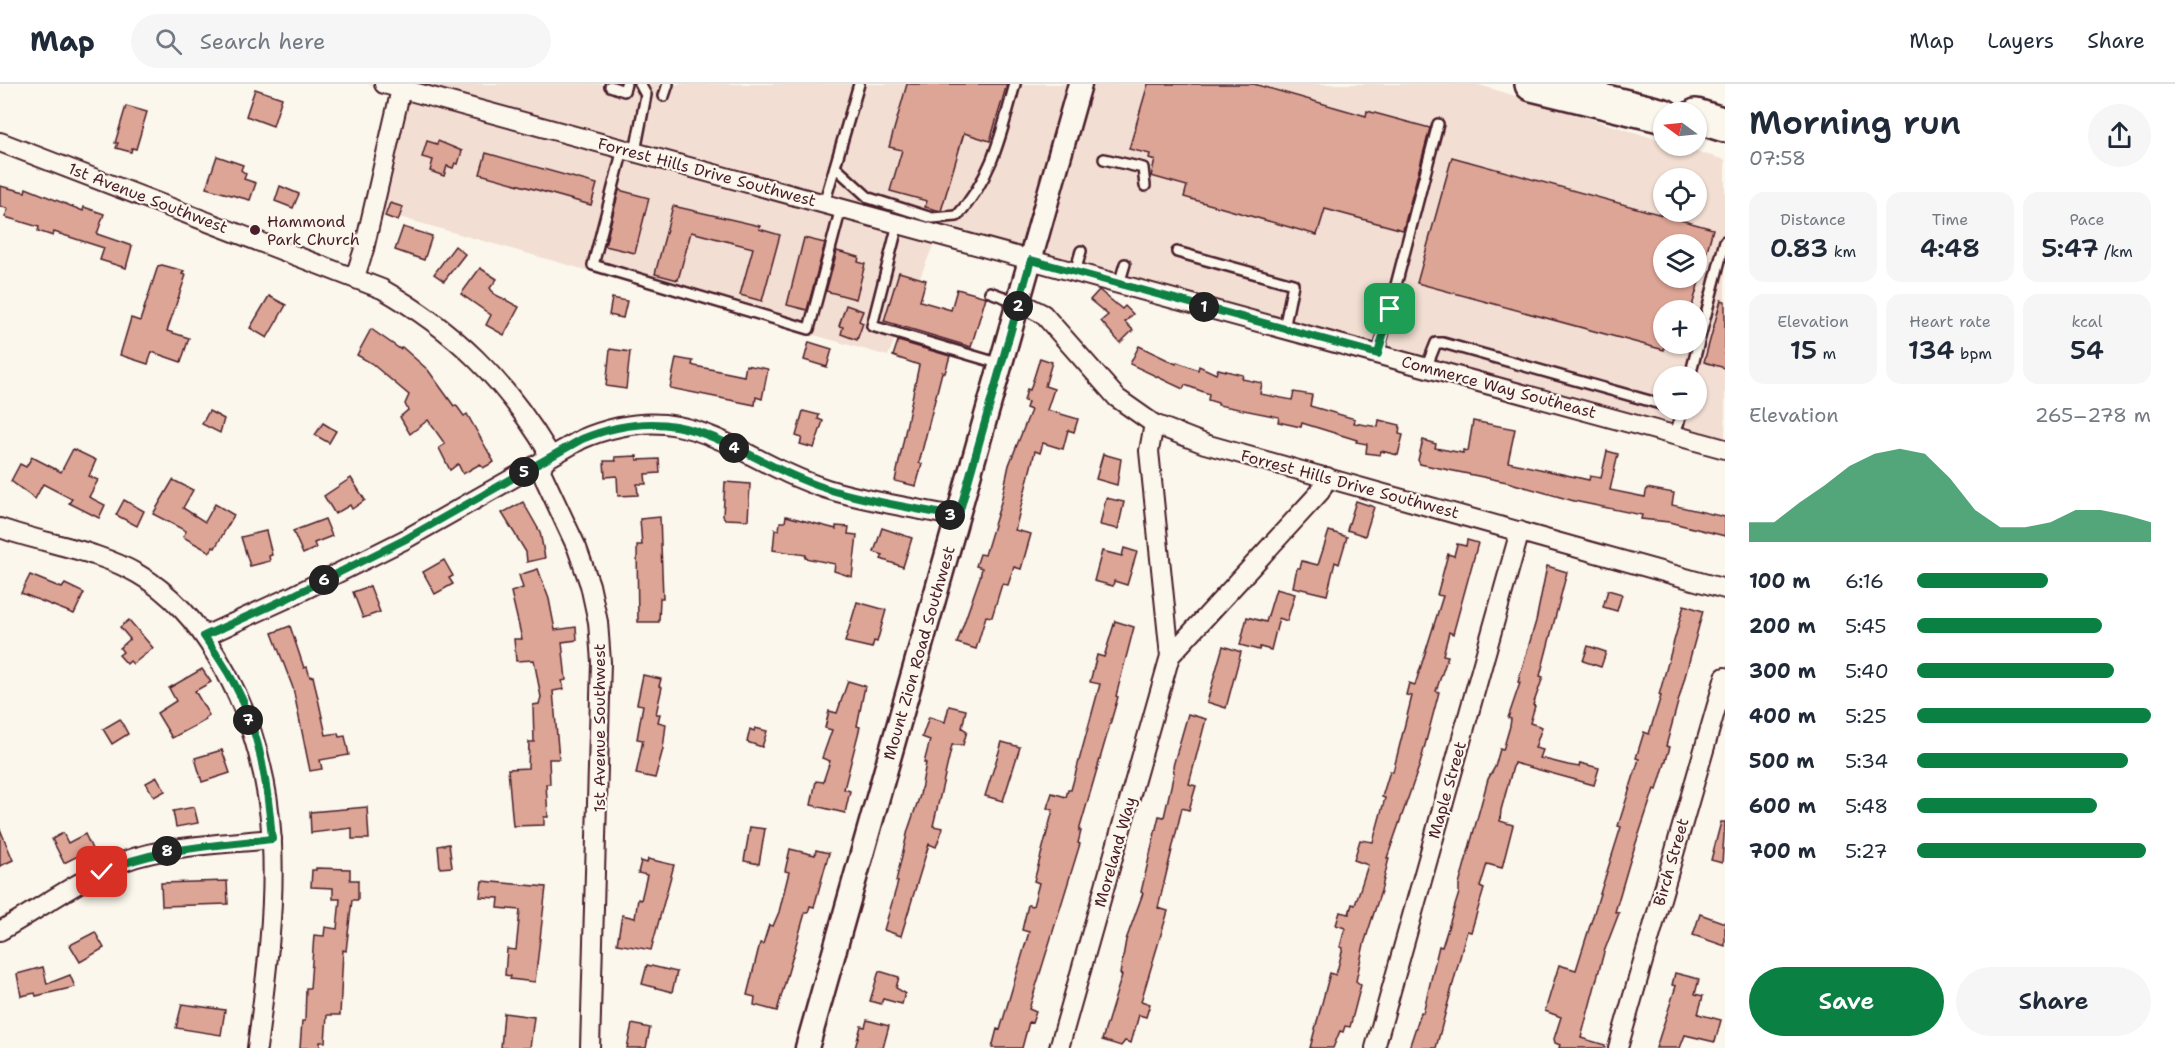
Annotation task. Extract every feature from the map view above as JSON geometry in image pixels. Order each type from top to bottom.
[{"type":"highway","points":[[1532,84],[1653,113]]},
{"type":"highway","points":[[1597,84],[1655,102]]},
{"type":"highway","points":[[1707,119],[1725,125]]},
{"type":"highway","points":[[1707,127],[1725,131]]},
{"type":"street","name":"Mount Zion Road Southwest","points":[[807,1048],[1080,84]]},
{"type":"street","name":"Forrest Hills Drive Southwest","points":[[393,86],[1031,260]]},
{"type":"street","points":[[355,277],[364,249],[393,86]]},
{"type":"street","name":"1st Avenue Southwest","points":[[0,142],[382,289],[417,309],[474,354],[506,389],[530,421],[547,450],[541,471],[577,548],[590,585],[598,622],[602,662],[590,1048]]},
{"type":"street","name":"Commerce Way Southeast","points":[[1031,260],[1725,449]]},
{"type":"street","name":"Forrest Hills Drive Southwest","points":[[1019,302],[1043,314],[1117,398],[1154,424],[1205,444],[1725,589]]},
{"type":"street","points":[[204,636],[288,598],[404,540],[582,439],[608,428],[640,422],[670,423],[707,434],[759,460],[828,489],[958,517]]},
{"type":"street","name":"Moreland Way","points":[[1059,1048],[1170,656],[1149,451],[1154,424]]},
{"type":"street","name":"Moreland Way","points":[[1170,656],[1320,492],[1327,477]]},
{"type":"street","points":[[0,528],[113,562],[139,574],[167,595],[204,636],[237,688],[257,744],[269,806],[272,839],[274,902],[257,1048]]},
{"type":"street","name":"Maple Street","points":[[1375,1048],[1520,531]]},
{"type":"street","name":"Birch Street","points":[[1618,1048],[1725,677]]},
{"type":"street","points":[[0,931],[102,872],[127,861],[159,852],[272,839]]},
{"type":"lane","points":[[610,86],[624,91],[626,84]]},
{"type":"lane","points":[[640,84],[646,95],[642,111],[592,265],[809,329],[833,206],[835,167],[859,84]]},
{"type":"lane","points":[[664,96],[668,84]]},
{"type":"lane","points":[[835,167],[869,198],[932,218],[957,216],[971,200],[994,160],[1015,84]]},
{"type":"lane","points":[[1378,354],[1438,124]]},
{"type":"lane","points":[[1104,159],[1143,168],[1144,186]]},
{"type":"lane","points":[[898,224],[872,326],[1001,364]]},
{"type":"lane","points":[[1693,366],[1725,242]]},
{"type":"lane","points":[[1075,272],[1081,251]]},
{"type":"lane","points":[[1177,252],[1293,284],[1284,329]]},
{"type":"lane","points":[[1119,284],[1125,264]]},
{"type":"lane","points":[[990,292],[1019,302]]},
{"type":"lane","points":[[1426,368],[1432,348],[1436,343],[1443,343],[1653,402]]},
{"type":"lane","points":[[1675,435],[1679,420]]},
{"type":"shaded area","points":[[367,84],[1476,84],[1653,138],[1653,156],[1707,155],[1725,160],[1725,456],[937,236],[888,356],[371,209],[401,94]]},
{"type":"building","points":[[907,84],[1007,84],[990,141],[964,133],[941,211],[925,207],[927,201],[890,191],[902,150],[889,147]]},
{"type":"building","points":[[1148,84],[1254,84],[1366,116],[1367,111],[1430,128],[1403,230],[1325,209],[1317,235],[1184,197],[1187,186],[1151,176],[1155,160],[1149,158],[1150,154],[1129,149]]},
{"type":"building","points":[[255,89],[282,98],[273,126],[246,116]]},
{"type":"building","points":[[126,106],[147,112],[136,149],[132,148],[131,152],[116,148],[118,143],[115,143]]},
{"type":"building","points":[[427,141],[437,144],[438,141],[462,151],[458,164],[455,163],[453,168],[447,166],[444,176],[430,171],[433,160],[422,157]]},
{"type":"building","points":[[486,153],[597,184],[591,205],[480,174]]},
{"type":"building","points":[[217,156],[243,165],[241,170],[246,174],[244,179],[256,183],[250,200],[206,188]]},
{"type":"building","points":[[1452,157],[1653,212],[1653,222],[1688,222],[1713,229],[1707,251],[1707,234],[1653,234],[1653,288],[1697,288],[1694,300],[1653,300],[1653,347],[1417,283]]},
{"type":"building","points":[[0,186],[25,192],[26,188],[83,211],[84,207],[104,214],[97,234],[132,246],[126,268],[100,260],[104,248],[54,232],[53,236],[38,231],[39,227],[5,217],[8,209],[0,206]]},
{"type":"building","points":[[280,186],[299,194],[293,208],[275,201]]},
{"type":"building","points":[[619,190],[649,198],[635,253],[605,246]]},
{"type":"building","points":[[390,203],[403,207],[398,221],[385,216]]},
{"type":"building","points":[[673,206],[760,226],[759,229],[780,235],[762,301],[740,295],[753,248],[691,232],[678,280],[655,274]]},
{"type":"building","points":[[403,227],[432,236],[424,260],[395,250]]},
{"type":"building","points":[[804,238],[825,243],[807,310],[787,305]]},
{"type":"building","points":[[455,246],[465,254],[444,281],[434,274]]},
{"type":"building","points":[[837,251],[859,257],[858,262],[865,264],[856,299],[826,291]]},
{"type":"building","points":[[158,266],[184,271],[182,274],[186,275],[167,331],[189,338],[181,362],[152,352],[148,364],[120,355],[131,318],[140,321]]},
{"type":"building","points":[[480,268],[497,279],[490,288],[494,294],[519,307],[504,335],[486,325],[491,315],[461,294]]},
{"type":"building","points":[[899,272],[926,280],[920,301],[951,310],[957,289],[986,297],[971,347],[884,321]]},
{"type":"building","points":[[1099,290],[1122,309],[1125,306],[1133,314],[1125,322],[1133,330],[1120,343],[1101,321],[1108,315],[1090,300]]},
{"type":"building","points":[[269,296],[286,305],[267,338],[250,328]]},
{"type":"building","points":[[612,298],[627,301],[623,318],[609,315]]},
{"type":"building","points":[[1721,300],[1725,301],[1725,368],[1704,362]]},
{"type":"building","points":[[846,305],[863,311],[859,321],[863,323],[857,340],[841,334],[843,327],[839,326]]},
{"type":"building","points":[[371,329],[400,349],[402,347],[428,370],[454,406],[456,405],[464,416],[467,414],[494,462],[483,468],[480,464],[463,474],[458,464],[450,470],[439,448],[445,444],[428,420],[410,434],[400,417],[408,410],[405,404],[409,395],[371,363],[357,355]]},
{"type":"building","points":[[898,341],[950,356],[945,373],[942,372],[919,463],[922,464],[916,486],[895,481],[919,365],[893,356]]},
{"type":"building","points":[[809,342],[832,349],[827,367],[804,360]]},
{"type":"building","points":[[1139,346],[1176,364],[1177,362],[1198,370],[1199,366],[1216,374],[1218,369],[1243,375],[1242,379],[1262,383],[1260,394],[1292,400],[1294,392],[1312,395],[1310,406],[1355,419],[1354,423],[1378,427],[1379,420],[1400,425],[1399,434],[1403,435],[1398,455],[1381,451],[1380,455],[1366,453],[1367,444],[1356,442],[1357,440],[1302,423],[1301,427],[1278,422],[1279,417],[1218,405],[1208,400],[1209,394],[1185,385],[1183,389],[1130,364]]},
{"type":"building","points":[[610,349],[630,352],[626,389],[606,386]]},
{"type":"building","points":[[676,358],[693,361],[692,365],[695,366],[744,376],[746,365],[768,369],[762,399],[756,397],[755,405],[670,388]]},
{"type":"building","points":[[1040,358],[1052,362],[1045,386],[1054,389],[1047,410],[1078,419],[1074,432],[1068,430],[1063,449],[1043,443],[1040,453],[1035,451],[1015,530],[1031,534],[1021,569],[1014,567],[1008,585],[1002,584],[992,617],[986,616],[976,649],[957,643],[980,577],[982,568],[976,566],[980,554],[985,555],[1001,502],[1009,465],[1031,410],[1026,408],[1028,402],[1024,401]]},
{"type":"building","points":[[209,411],[224,419],[220,433],[202,424]]},
{"type":"building","points":[[803,411],[819,415],[818,419],[823,421],[814,448],[800,444],[802,438],[796,436]]},
{"type":"building","points":[[1473,421],[1515,429],[1508,462],[1589,480],[1590,476],[1601,478],[1607,451],[1618,454],[1610,490],[1645,497],[1647,488],[1674,493],[1672,505],[1725,517],[1725,536],[1669,522],[1641,519],[1642,515],[1574,501],[1507,482],[1420,464],[1418,460],[1423,440],[1436,444],[1435,448],[1463,453],[1463,450],[1468,451]]},
{"type":"building","points":[[323,423],[336,431],[329,443],[315,435]]},
{"type":"building","points":[[73,449],[96,460],[89,476],[98,480],[89,497],[105,505],[99,518],[69,503],[72,499],[43,484],[35,499],[11,481],[20,464],[26,467],[32,457],[61,472]]},
{"type":"building","points":[[1103,454],[1121,459],[1117,485],[1096,479]]},
{"type":"building","points":[[637,456],[637,460],[659,459],[660,473],[645,474],[646,484],[637,484],[638,495],[618,496],[617,476],[605,477],[604,461],[616,461],[615,457]]},
{"type":"building","points":[[351,478],[365,500],[352,509],[350,505],[335,514],[324,496]]},
{"type":"building","points":[[173,480],[193,490],[183,508],[205,522],[215,504],[234,515],[215,548],[213,547],[210,552],[183,537],[186,531],[153,514]]},
{"type":"building","points":[[725,482],[750,484],[748,520],[725,519],[723,516]]},
{"type":"building","points":[[1106,498],[1124,502],[1118,529],[1100,525]]},
{"type":"building","points":[[124,500],[144,511],[137,526],[116,515]]},
{"type":"building","points":[[1356,501],[1374,507],[1365,536],[1347,530]]},
{"type":"building","points":[[523,502],[540,532],[545,558],[527,562],[526,552],[502,513]]},
{"type":"building","points":[[786,516],[836,529],[836,526],[849,527],[848,534],[857,535],[852,577],[834,571],[835,564],[805,558],[806,555],[773,550],[775,529],[779,530],[780,522],[785,522]]},
{"type":"building","points":[[660,517],[663,598],[660,598],[659,622],[638,622],[637,545],[642,545],[640,519]]},
{"type":"building","points":[[325,519],[332,536],[314,543],[316,548],[303,554],[293,531]]},
{"type":"building","points":[[882,528],[912,538],[903,567],[881,559],[883,555],[874,552]]},
{"type":"building","points":[[266,531],[272,555],[269,556],[270,561],[250,566],[241,537]]},
{"type":"building","points":[[1329,531],[1347,537],[1339,564],[1335,562],[1327,595],[1293,587],[1297,568],[1300,568],[1302,561],[1318,565]]},
{"type":"building","points":[[1467,540],[1478,543],[1453,634],[1449,632],[1443,655],[1448,656],[1436,691],[1439,692],[1420,764],[1387,858],[1389,858],[1381,891],[1364,944],[1356,981],[1361,985],[1350,1027],[1345,1026],[1343,1032],[1340,1031],[1333,1048],[1310,1048],[1330,973],[1336,975],[1343,948],[1340,947],[1345,928],[1336,925],[1340,912],[1349,914],[1352,904],[1355,905],[1368,865],[1354,860],[1360,840],[1373,842],[1385,798],[1382,797],[1390,771],[1393,772],[1412,696],[1406,695],[1409,683],[1415,685],[1443,596],[1437,595],[1448,554],[1454,556],[1457,544],[1466,546]]},
{"type":"building","points":[[1124,548],[1137,552],[1127,585],[1114,581],[1113,586],[1094,581],[1102,551],[1122,556]]},
{"type":"building","points":[[444,560],[453,576],[449,578],[453,584],[435,594],[423,572]]},
{"type":"building","points":[[1547,566],[1567,572],[1540,676],[1543,677],[1533,705],[1535,706],[1530,723],[1542,727],[1535,748],[1543,750],[1540,758],[1579,767],[1580,763],[1599,768],[1594,785],[1514,763],[1501,810],[1500,821],[1513,825],[1502,868],[1487,864],[1480,887],[1484,889],[1471,932],[1467,931],[1436,1048],[1409,1048],[1421,1012],[1423,1013],[1439,946],[1442,947],[1459,893],[1459,885],[1488,779],[1495,767],[1500,749],[1503,750],[1510,726],[1511,719],[1508,718],[1520,683],[1518,682],[1536,621]]},
{"type":"building","points":[[538,569],[549,599],[555,630],[576,627],[577,640],[562,642],[566,680],[562,681],[564,689],[553,691],[559,759],[549,759],[550,784],[546,784],[548,817],[544,817],[544,825],[513,826],[508,769],[528,768],[529,742],[534,742],[533,705],[539,704],[541,697],[534,660],[516,661],[514,639],[522,639],[511,592],[523,588],[519,575]]},
{"type":"building","points":[[30,575],[62,588],[65,584],[84,593],[74,614],[21,593]]},
{"type":"building","points":[[370,586],[380,612],[363,618],[353,592]]},
{"type":"building","points":[[1276,589],[1295,594],[1287,621],[1279,618],[1271,650],[1260,647],[1259,650],[1240,645],[1247,617],[1266,622]]},
{"type":"building","points":[[1608,590],[1622,594],[1617,611],[1603,607]]},
{"type":"building","points":[[857,602],[886,610],[877,642],[874,641],[872,648],[845,642]]},
{"type":"building","points":[[1684,605],[1703,611],[1666,746],[1670,747],[1657,790],[1654,789],[1629,864],[1615,912],[1619,913],[1604,952],[1581,1038],[1605,1045],[1605,1048],[1559,1048],[1560,1045],[1555,1043],[1554,1039],[1561,1017],[1545,1011],[1559,965],[1576,970],[1621,827],[1618,826],[1639,759],[1636,758],[1644,732],[1649,734],[1661,696],[1659,695]]},
{"type":"building","points":[[129,620],[153,648],[133,664],[130,661],[127,664],[119,655],[123,652],[120,648],[130,639],[120,627]]},
{"type":"building","points":[[1115,621],[1134,627],[1116,696],[1118,697],[1079,831],[1081,831],[1078,843],[1080,844],[1029,1009],[1036,1012],[1032,1023],[1029,1022],[1022,1048],[992,1048],[997,1029],[1000,1030],[1029,932],[1022,930],[1028,905],[1033,906],[1039,883],[1034,881],[1053,810],[1047,808],[1052,793],[1066,797],[1068,790],[1071,790],[1100,684],[1090,682],[1097,655],[1104,657]]},
{"type":"building","points":[[290,626],[304,668],[307,667],[310,677],[313,676],[326,735],[338,733],[339,737],[345,736],[349,755],[320,760],[322,769],[310,771],[293,688],[272,633]]},
{"type":"building","points":[[1223,646],[1241,652],[1226,708],[1207,702]]},
{"type":"building","points":[[1588,646],[1606,652],[1601,667],[1583,661]]},
{"type":"building","points":[[202,669],[211,682],[195,691],[209,715],[205,718],[206,720],[172,738],[157,713],[176,701],[169,688]]},
{"type":"building","points":[[643,675],[661,679],[659,686],[662,687],[656,714],[660,714],[658,722],[666,724],[663,749],[655,778],[636,774],[643,740],[637,739],[643,705],[637,704]]},
{"type":"building","points":[[848,681],[865,686],[857,726],[860,727],[844,789],[850,791],[845,813],[811,805],[816,781],[823,782],[830,761],[822,758],[832,730],[825,728],[829,711],[837,713]]},
{"type":"building","points":[[949,706],[966,710],[962,728],[967,731],[963,745],[952,745],[933,826],[943,828],[936,847],[929,844],[901,936],[884,930],[898,882],[896,881],[908,830],[920,795],[930,740],[922,737],[929,717],[945,722]]},
{"type":"building","points":[[1188,714],[1206,719],[1189,784],[1196,786],[1189,810],[1182,808],[1158,908],[1168,911],[1141,1001],[1150,1004],[1146,1017],[1139,1015],[1131,1043],[1125,1041],[1121,1046],[1102,1040],[1122,975],[1120,974],[1126,940],[1143,893],[1141,892],[1159,816],[1164,817],[1174,773],[1173,766]]},
{"type":"building","points":[[120,719],[128,734],[112,744],[103,729]]},
{"type":"building","points":[[755,728],[767,731],[762,747],[747,742],[750,729],[754,731]]},
{"type":"building","points":[[1002,742],[1020,747],[1003,801],[985,796]]},
{"type":"building","points":[[222,750],[230,773],[202,782],[195,758]]},
{"type":"building","points":[[157,777],[165,791],[154,797],[146,783]]},
{"type":"building","points":[[194,807],[198,823],[176,827],[173,811]]},
{"type":"building","points":[[367,807],[369,839],[352,839],[352,828],[311,833],[310,812]]},
{"type":"building","points":[[1721,822],[1725,822],[1722,863],[1711,860]]},
{"type":"building","points":[[750,827],[765,829],[759,864],[744,861]]},
{"type":"building","points":[[0,829],[13,860],[0,866]]},
{"type":"building","points":[[63,833],[68,843],[85,834],[92,849],[64,863],[52,839]]},
{"type":"building","points":[[449,844],[452,867],[440,868],[438,846]]},
{"type":"building","points":[[790,849],[815,855],[816,850],[829,853],[814,907],[810,906],[808,913],[805,913],[777,1011],[754,1005],[755,997],[747,995],[760,943],[763,944],[769,925],[773,926],[779,912],[789,872],[785,871]]},
{"type":"building","points":[[648,859],[674,865],[651,950],[617,944],[622,915],[635,918],[638,899],[641,900],[647,875],[638,873],[641,861],[647,863]]},
{"type":"building","points":[[316,868],[350,869],[350,880],[358,880],[358,900],[352,900],[346,951],[343,950],[340,1015],[327,1015],[325,1042],[320,1042],[320,1048],[300,1048],[302,1021],[305,1021],[306,988],[310,988],[314,935],[324,936],[325,927],[337,929],[340,899],[333,899],[333,888],[311,887],[312,870]]},
{"type":"building","points":[[227,881],[228,904],[162,906],[161,883]]},
{"type":"building","points":[[482,881],[546,887],[535,982],[510,979],[511,976],[505,975],[507,949],[516,950],[520,910],[498,908],[499,898],[480,897]]},
{"type":"building","points":[[1700,914],[1725,923],[1725,946],[1693,935]]},
{"type":"building","points":[[95,932],[104,948],[80,962],[70,945]]},
{"type":"building","points":[[647,965],[677,972],[672,992],[642,984]]},
{"type":"building","points":[[43,967],[47,984],[70,975],[75,987],[36,996],[35,993],[21,996],[17,974]]},
{"type":"building","points":[[879,971],[899,977],[896,988],[905,993],[902,1004],[883,999],[881,1004],[870,1001]]},
{"type":"building","points":[[1675,973],[1699,979],[1695,994],[1703,996],[1698,1014],[1721,1020],[1715,1042],[1685,1035],[1680,1048],[1656,1048],[1676,986],[1672,985]]},
{"type":"building","points":[[182,1004],[225,1010],[221,1035],[176,1028]]},
{"type":"building","points":[[504,1013],[534,1017],[530,1048],[501,1048]]},
{"type":"building","points":[[867,1020],[889,1026],[883,1048],[855,1048],[861,1026],[865,1027]]},
{"type":"building","points":[[632,1024],[650,1028],[646,1048],[627,1048]]},
{"type":"place","name":"Hammond Park Church","points":[[255,230]]},
{"type":"route","points":[[102,872],[127,861],[159,852],[272,839],[269,806],[257,744],[237,688],[204,636],[288,598],[404,540],[582,439],[608,428],[640,422],[670,423],[707,434],[759,460],[828,489],[958,517],[1031,260],[1378,354],[1390,309]]}]
